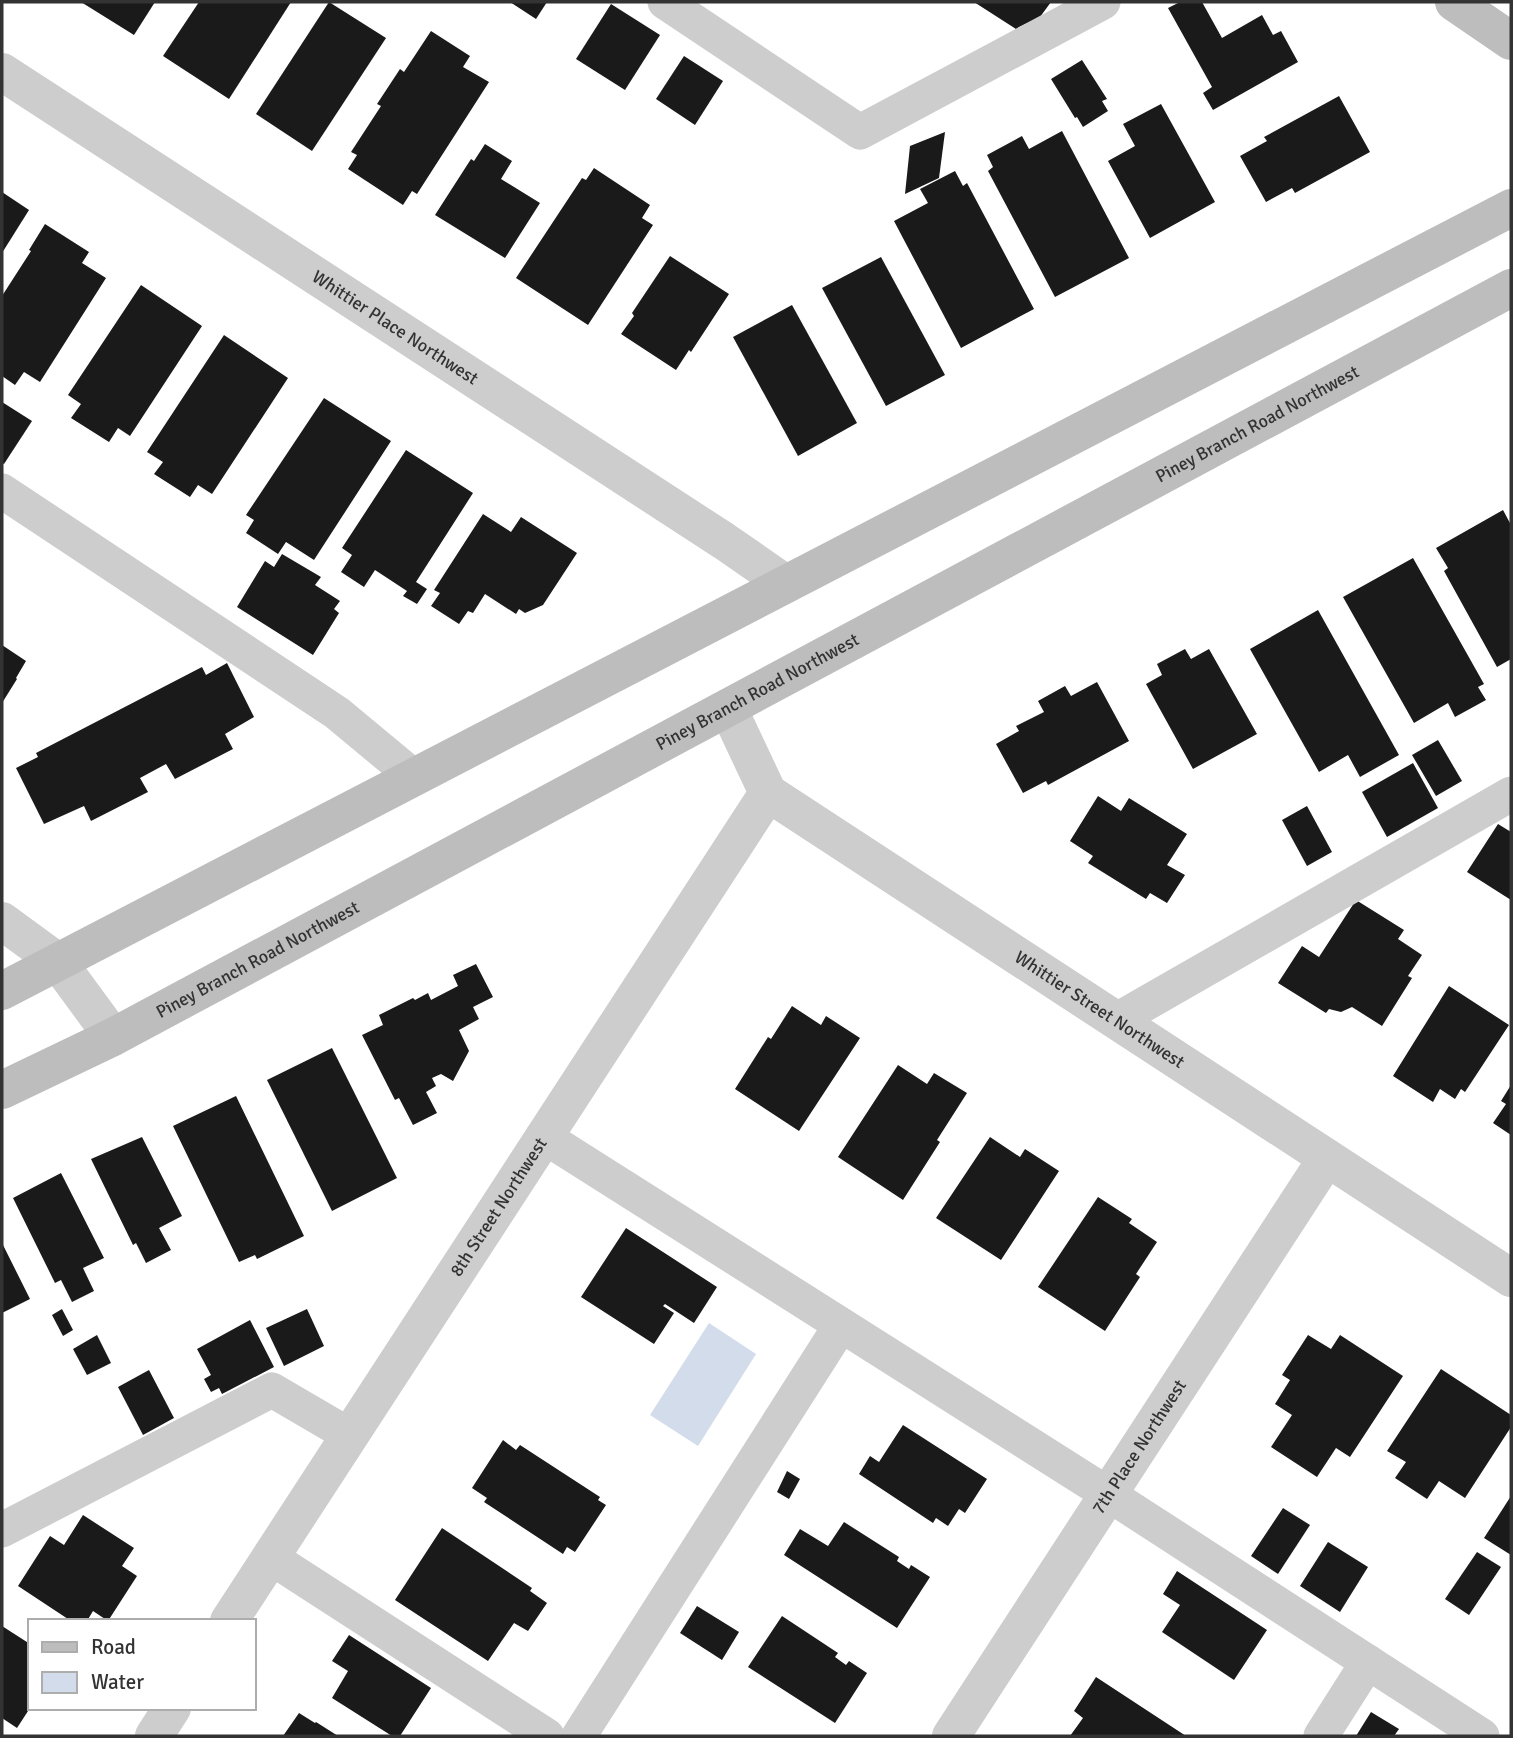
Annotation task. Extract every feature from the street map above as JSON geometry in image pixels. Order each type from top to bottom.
[{"type":"main road","points":[[1454,2],[1511,41]]},
{"type":"main road","points":[[2,991],[1511,208]]},
{"type":"main road","name":"Piney Branch Road Northwest","points":[[2,1090],[113,1037],[1511,288]]},
{"type":"street","name":"Whittier Place Northwest","points":[[2,72],[724,541],[786,584]]},
{"type":"street","points":[[728,708],[768,793]]},
{"type":"street","name":"Whittier Street Northwest","points":[[768,793],[1511,1278]]},
{"type":"street","name":"8th Street Northwest","points":[[230,1619],[768,793]]},
{"type":"street","points":[[2,922],[58,962],[113,1037]]},
{"type":"street","name":"7th Place Northwest","points":[[951,1736],[1327,1158]]},
{"type":"street","points":[[154,1736],[171,1710]]},
{"type":"lane","points":[[666,2],[860,132],[1103,2]]},
{"type":"lane","points":[[2,491],[337,713],[414,777]]},
{"type":"lane","points":[[1117,1020],[1511,794]]},
{"type":"lane","points":[[543,1136],[1108,1494],[1482,1736]]},
{"type":"lane","points":[[579,1736],[841,1325]]},
{"type":"lane","points":[[2,1530],[272,1390],[349,1435]]},
{"type":"lane","points":[[270,1558],[547,1736]]},
{"type":"lane","points":[[1321,1736],[1368,1662]]},
{"type":"water","points":[[709,1323],[756,1354],[698,1446],[650,1415]]},
{"type":"building","points":[[81,2],[155,2],[134,35]]},
{"type":"building","points":[[199,2],[291,2],[229,99],[163,56]]},
{"type":"building","points":[[329,2],[386,38],[312,151],[256,114]]},
{"type":"building","points":[[510,2],[547,2],[536,19]]},
{"type":"building","points":[[974,2],[1051,2],[1040,17],[1016,29]]},
{"type":"building","points":[[1180,2],[1202,2],[1222,38],[1262,15],[1273,35],[1281,31],[1298,62],[1213,110],[1203,93],[1212,87],[1168,8]]},
{"type":"building","points":[[611,4],[660,35],[625,90],[576,59]]},
{"type":"building","points":[[431,31],[470,56],[463,67],[489,82],[417,194],[412,191],[403,205],[348,169],[357,155],[351,152],[381,106],[377,104],[400,69],[404,72]]},
{"type":"building","points":[[684,56],[723,81],[695,125],[656,99]]},
{"type":"building","points":[[1082,60],[1107,99],[1102,101],[1108,111],[1083,127],[1051,79]]},
{"type":"building","points":[[1339,96],[1370,152],[1295,193],[1292,188],[1266,202],[1240,156],[1267,141],[1264,137]]},
{"type":"building","points":[[1161,104],[1215,202],[1150,238],[1108,161],[1135,146],[1123,124]]},
{"type":"building","points":[[1062,131],[1129,258],[1055,297],[988,171],[993,167],[987,155],[1022,136],[1029,149]]},
{"type":"building","points":[[945,132],[939,178],[905,194],[910,146]]},
{"type":"building","points":[[485,144],[512,161],[501,179],[540,203],[505,258],[435,215],[471,159],[474,161]]},
{"type":"building","points":[[594,168],[650,205],[642,218],[653,225],[588,325],[516,278],[582,178],[586,180]]},
{"type":"building","points":[[955,171],[963,186],[967,183],[1034,309],[961,348],[894,221],[928,203],[920,189]]},
{"type":"building","points":[[2,192],[29,210],[2,253]]},
{"type":"building","points":[[45,224],[89,252],[82,263],[106,278],[40,382],[24,372],[15,385],[2,376],[2,296]]},
{"type":"building","points":[[670,256],[729,294],[676,370],[621,334]]},
{"type":"building","points":[[881,257],[945,375],[886,406],[822,288]]},
{"type":"building","points":[[141,285],[202,326],[130,436],[118,428],[109,442],[71,418],[81,404],[68,395]]},
{"type":"building","points":[[792,305],[857,423],[798,456],[733,337]]},
{"type":"building","points":[[224,335],[288,378],[212,494],[198,485],[190,497],[154,474],[163,462],[147,452]]},
{"type":"building","points":[[324,398],[391,441],[314,560],[286,542],[278,554],[246,533],[254,520],[246,515]]},
{"type":"building","points":[[2,402],[32,421],[4,464],[2,463]]},
{"type":"building","points":[[406,450],[473,493],[416,582],[427,589],[417,604],[403,596],[407,591],[375,570],[364,587],[341,572],[352,555],[342,548]]},
{"type":"building","points":[[1503,510],[1511,525],[1511,659],[1497,667],[1444,571],[1448,568],[1436,548]]},
{"type":"building","points":[[483,514],[511,532],[521,517],[577,553],[543,605],[525,613],[519,609],[516,614],[485,594],[473,613],[468,611],[459,624],[431,606],[440,593],[434,590]]},
{"type":"building","points":[[282,554],[321,577],[315,585],[340,601],[334,609],[339,613],[313,655],[237,607],[265,561],[274,567]]},
{"type":"building","points":[[1413,558],[1484,684],[1478,687],[1486,700],[1455,717],[1448,703],[1414,723],[1343,597]]},
{"type":"building","points":[[1318,610],[1399,755],[1360,777],[1348,755],[1319,772],[1250,649]]},
{"type":"building","points":[[2,645],[26,661],[2,703]]},
{"type":"building","points":[[1185,649],[1191,659],[1209,649],[1257,734],[1193,769],[1146,684],[1162,675],[1157,664]]},
{"type":"building","points":[[227,663],[254,717],[225,734],[233,749],[175,779],[166,764],[140,778],[148,792],[91,821],[84,806],[44,824],[16,768],[38,757],[36,753],[202,667],[206,675]]},
{"type":"building","points":[[1097,682],[1129,741],[1048,785],[1046,781],[1023,793],[996,744],[1019,731],[1016,726],[1044,712],[1038,701],[1065,686],[1071,696]]},
{"type":"building","points":[[1438,740],[1462,781],[1436,796],[1412,755]]},
{"type":"building","points":[[1413,763],[1438,808],[1387,837],[1362,792]]},
{"type":"building","points":[[1098,796],[1121,811],[1129,798],[1187,834],[1167,865],[1185,875],[1167,903],[1150,893],[1146,899],[1088,863],[1093,856],[1070,841]]},
{"type":"building","points":[[1307,806],[1332,852],[1307,866],[1282,820]]},
{"type":"building","points":[[1498,824],[1511,832],[1511,900],[1467,872]]},
{"type":"building","points":[[1356,900],[1404,930],[1398,939],[1422,955],[1408,976],[1412,978],[1382,1026],[1352,1007],[1341,1012],[1329,1009],[1326,1013],[1278,983],[1302,946],[1319,957]]},
{"type":"building","points":[[476,964],[493,997],[473,1007],[479,1019],[459,1030],[469,1051],[453,1081],[441,1074],[432,1078],[436,1086],[426,1092],[437,1113],[413,1125],[399,1098],[395,1100],[362,1035],[383,1025],[379,1015],[413,998],[415,1000],[428,993],[431,1000],[458,986],[453,975]]},
{"type":"building","points":[[1449,986],[1509,1025],[1465,1092],[1461,1089],[1455,1099],[1440,1089],[1433,1102],[1393,1076]]},
{"type":"building","points":[[792,1006],[821,1025],[826,1016],[860,1038],[799,1131],[735,1089],[768,1037],[771,1039]]},
{"type":"building","points":[[332,1048],[397,1178],[332,1211],[267,1080]]},
{"type":"building","points":[[898,1065],[927,1084],[934,1073],[967,1093],[903,1200],[838,1157]]},
{"type":"building","points":[[1511,1085],[1511,1135],[1493,1123],[1506,1104],[1501,1101]]},
{"type":"building","points":[[236,1096],[304,1236],[257,1259],[255,1255],[239,1262],[173,1126]]},
{"type":"building","points":[[142,1137],[182,1216],[159,1228],[171,1250],[146,1263],[136,1243],[133,1245],[91,1159]]},
{"type":"building","points":[[990,1137],[1020,1157],[1025,1149],[1059,1171],[1001,1260],[936,1218]]},
{"type":"building","points":[[61,1173],[104,1258],[83,1268],[94,1291],[72,1302],[61,1280],[55,1283],[13,1198]]},
{"type":"building","points":[[1098,1197],[1132,1219],[1129,1223],[1157,1242],[1136,1274],[1140,1277],[1105,1331],[1038,1287]]},
{"type":"building","points":[[626,1228],[717,1287],[694,1323],[665,1304],[663,1306],[674,1313],[654,1344],[581,1297]]},
{"type":"building","points":[[2,1243],[30,1299],[2,1313]]},
{"type":"building","points":[[62,1309],[73,1330],[63,1336],[52,1315]]},
{"type":"building","points":[[307,1309],[324,1346],[284,1366],[266,1328]]},
{"type":"building","points":[[250,1320],[274,1367],[222,1394],[219,1388],[211,1392],[204,1379],[211,1375],[197,1349]]},
{"type":"building","points":[[97,1335],[111,1363],[87,1375],[73,1349]]},
{"type":"building","points":[[1308,1335],[1331,1349],[1340,1335],[1403,1376],[1350,1457],[1336,1448],[1317,1477],[1271,1447],[1292,1415],[1275,1404],[1290,1380],[1282,1375]]},
{"type":"building","points":[[1441,1369],[1511,1415],[1511,1427],[1465,1498],[1439,1481],[1427,1499],[1395,1478],[1406,1462],[1387,1451]]},
{"type":"building","points":[[149,1370],[174,1418],[143,1435],[118,1387]]},
{"type":"building","points":[[903,1425],[987,1479],[965,1513],[959,1509],[948,1526],[936,1518],[933,1523],[859,1474],[870,1456],[879,1462]]},
{"type":"building","points":[[503,1440],[516,1450],[520,1445],[600,1497],[598,1500],[606,1505],[575,1552],[567,1547],[563,1554],[484,1502],[487,1498],[472,1488]]},
{"type":"building","points":[[787,1471],[800,1479],[789,1499],[777,1492]]},
{"type":"building","points":[[1511,1496],[1511,1555],[1484,1538]]},
{"type":"building","points":[[1283,1508],[1310,1525],[1278,1574],[1251,1556]]},
{"type":"building","points":[[83,1515],[134,1548],[122,1566],[137,1576],[109,1619],[93,1611],[88,1619],[68,1619],[18,1586],[50,1536],[64,1545]]},
{"type":"building","points":[[844,1522],[899,1557],[897,1561],[909,1569],[911,1565],[930,1577],[897,1628],[784,1555],[800,1529],[828,1546]]},
{"type":"building","points":[[442,1528],[532,1588],[530,1591],[547,1603],[528,1631],[514,1623],[488,1661],[395,1600]]},
{"type":"building","points":[[1328,1542],[1368,1567],[1340,1612],[1300,1586]]},
{"type":"building","points":[[1477,1552],[1501,1567],[1469,1615],[1445,1599]]},
{"type":"building","points":[[1177,1571],[1267,1630],[1234,1680],[1162,1632],[1180,1605],[1163,1594]]},
{"type":"building","points":[[697,1606],[739,1632],[722,1660],[680,1633]]},
{"type":"building","points":[[782,1616],[838,1653],[835,1657],[846,1665],[849,1661],[867,1673],[835,1723],[748,1667]]},
{"type":"building","points":[[2,1626],[28,1643],[29,1710],[17,1728],[2,1718]]},
{"type":"building","points":[[349,1635],[431,1688],[400,1736],[392,1736],[332,1698],[348,1671],[332,1661]]},
{"type":"building","points":[[1096,1677],[1186,1736],[1070,1736],[1083,1718],[1074,1711]]},
{"type":"building","points":[[1371,1712],[1399,1729],[1394,1736],[1356,1736]]},
{"type":"building","points":[[299,1713],[316,1722],[338,1736],[283,1736]]}]
